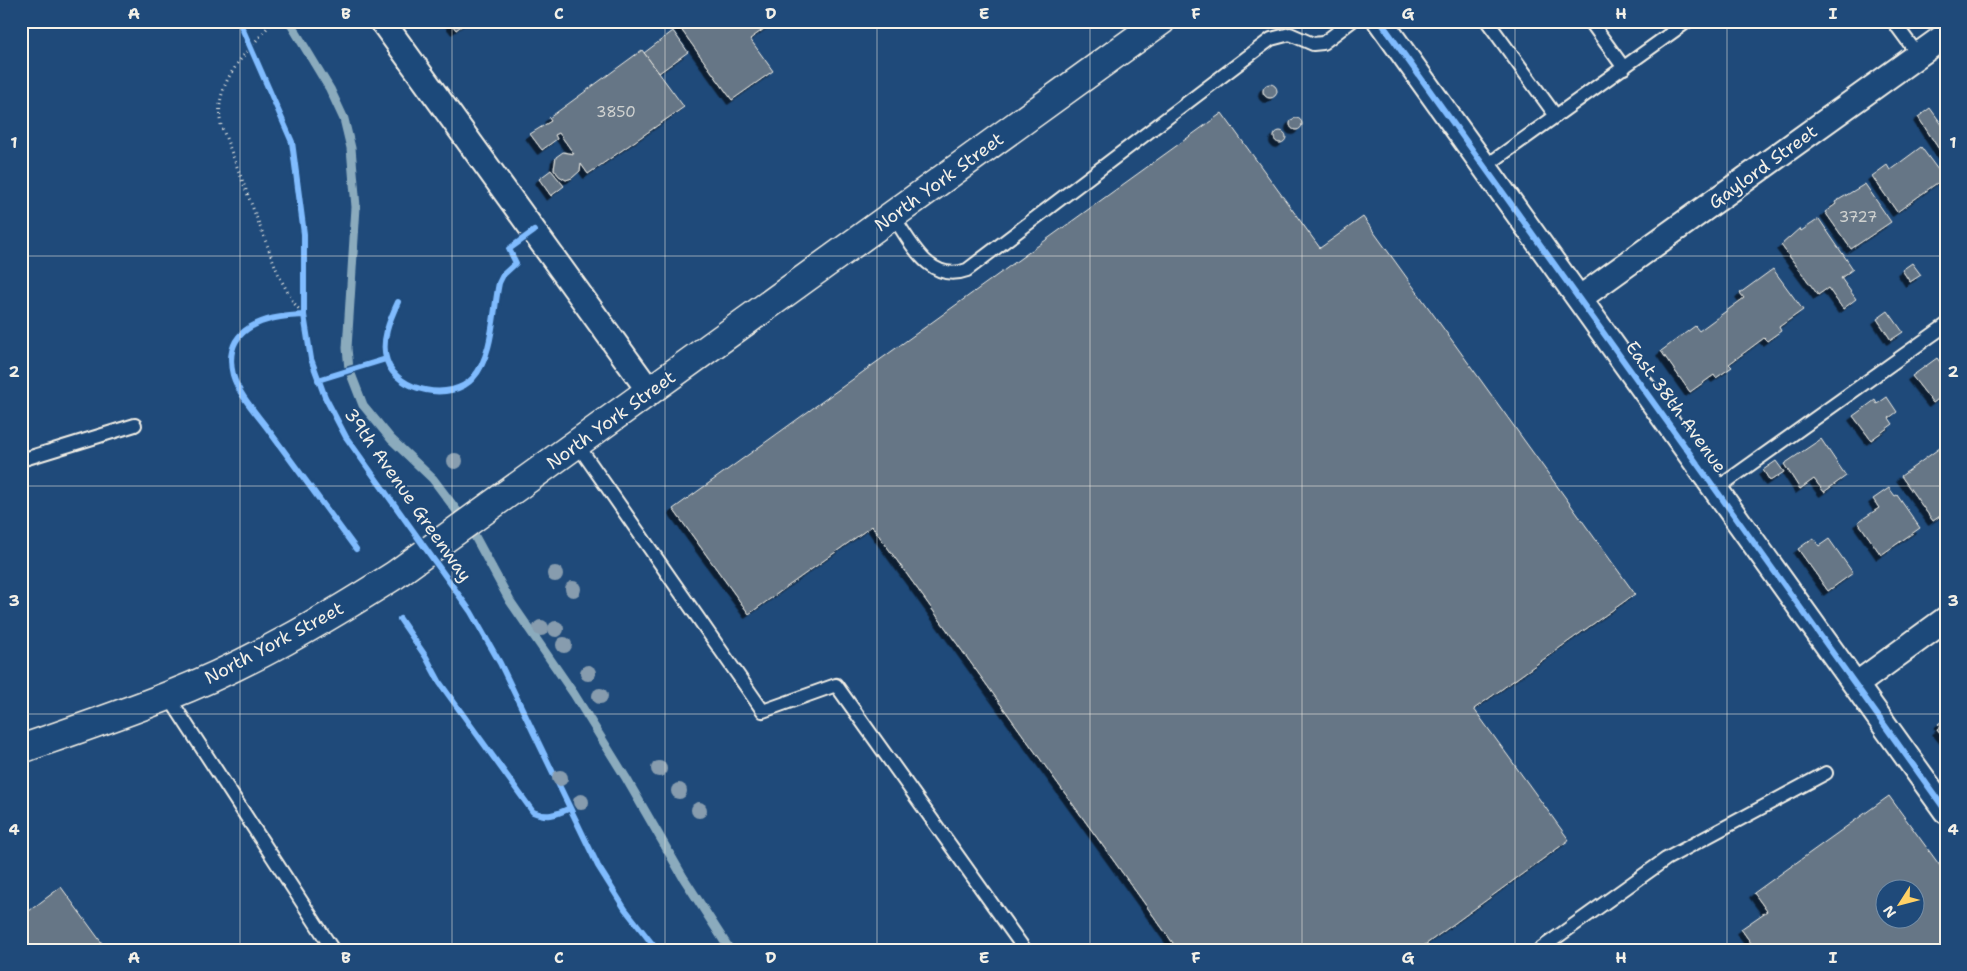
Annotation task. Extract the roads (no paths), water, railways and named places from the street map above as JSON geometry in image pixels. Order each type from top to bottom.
[{"type":"main road","name":"North York Street","points":[[21,749],[168,696],[260,654],[395,575],[1161,21]]},
{"type":"street","points":[[382,21],[650,392]]},
{"type":"street","name":"East 38th Avenue","points":[[1380,21],[1486,166],[1946,811]]},
{"type":"street","name":"Gaylord Street","points":[[1580,298],[1946,36]]},
{"type":"street","points":[[1856,684],[1946,619]]},
{"type":"lane","points":[[893,216],[921,257],[931,266],[942,272],[954,274],[966,270],[1271,39],[1290,34],[1313,44],[1323,44],[1352,21]]},
{"type":"lane","points":[[1487,21],[1556,116]]},
{"type":"lane","points":[[1590,21],[1624,68]]},
{"type":"lane","points":[[1486,166],[1688,21]]},
{"type":"lane","points":[[1893,21],[1918,55]]},
{"type":"lane","points":[[1716,489],[1946,325]]},
{"type":"lane","points":[[21,460],[135,425]]},
{"type":"lane","points":[[577,444],[763,711],[836,685],[1025,950]]},
{"type":"lane","points":[[168,696],[333,950]]},
{"type":"lane","points":[[1540,950],[1666,859],[1826,773]]},
{"type":"waterway","points":[[289,21],[330,89],[344,119],[351,148],[356,207],[347,348],[349,369],[363,405],[391,439],[433,479],[472,531],[510,601],[574,694],[626,778],[683,877],[730,950]]}]
